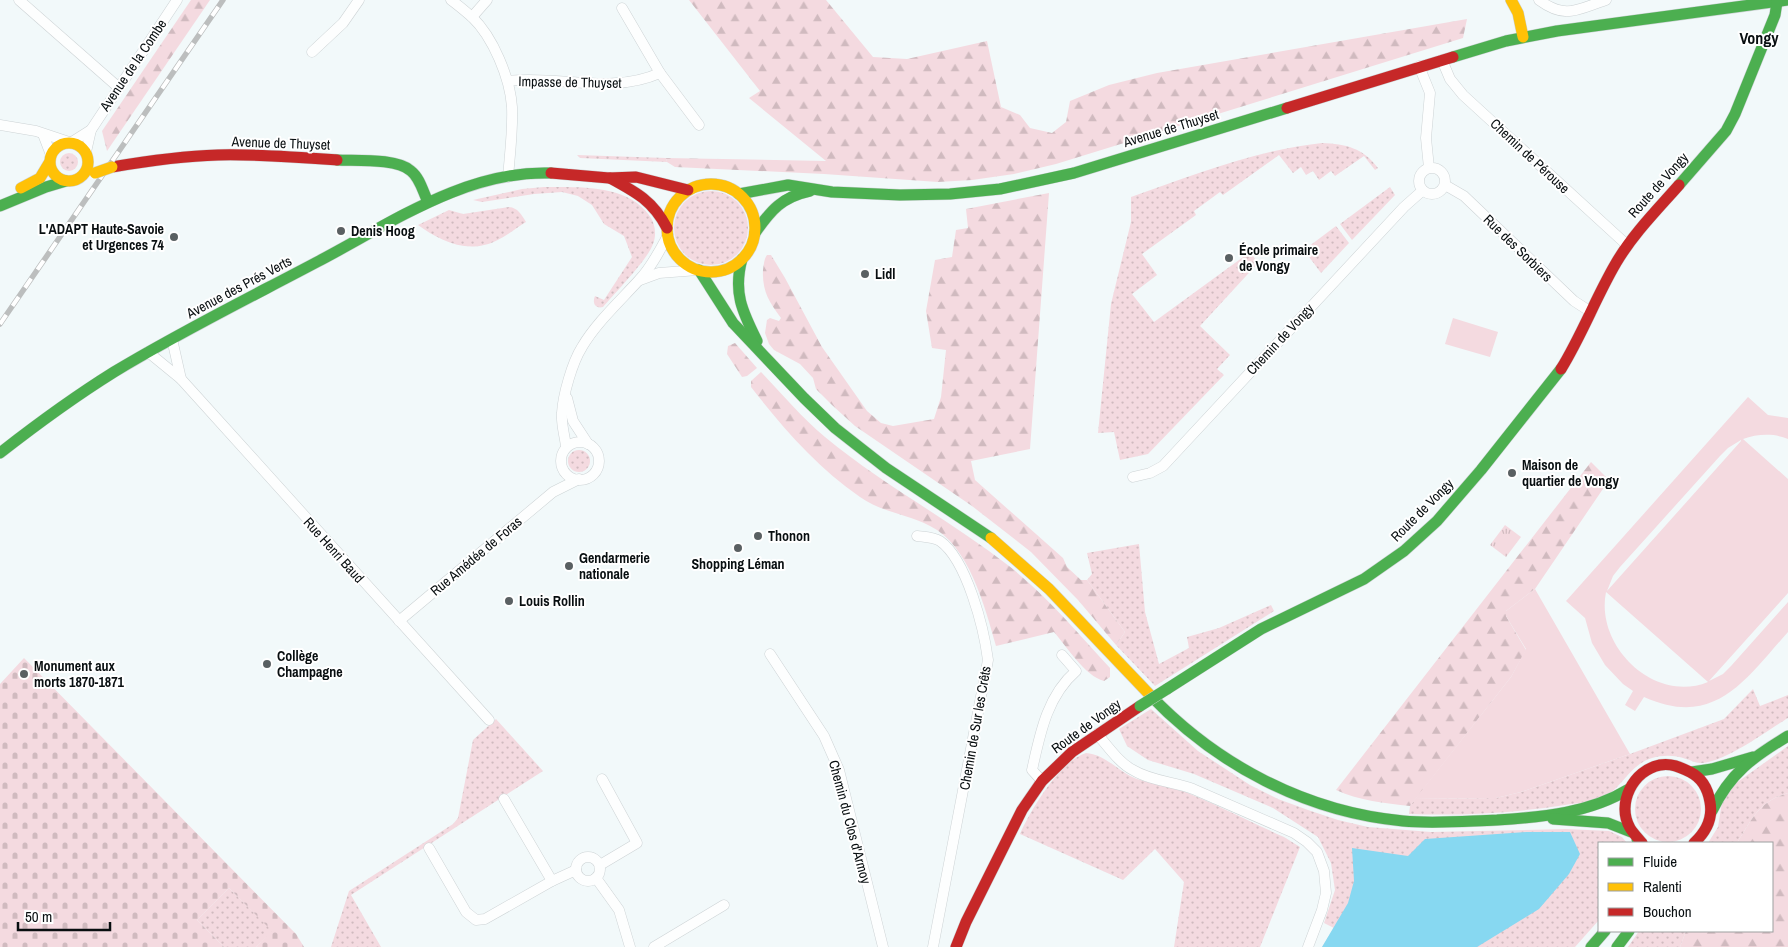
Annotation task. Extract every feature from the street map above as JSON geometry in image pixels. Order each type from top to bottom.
[{"type":"main road","points":[[1511,0],[1518,13],[1523,37]]},
{"type":"main road","name":"Avenue de Thuyset","points":[[739,194],[790,185],[819,190],[925,196],[976,193],[1025,186],[1074,174],[1419,66],[1523,37],[1782,1]]},
{"type":"main road","name":"Route de Vongy","points":[[956,947],[966,922],[1018,817],[1042,781],[1072,752],[1261,629],[1364,578],[1394,558],[1422,535],[1460,495],[1550,385],[1569,358],[1610,274],[1627,245],[1638,230],[1726,131],[1735,114],[1782,1]]},
{"type":"main road","points":[[0,198],[36,181],[46,171],[50,159],[58,146],[71,142],[82,147],[97,168]]},
{"type":"main road","points":[[0,206],[46,186],[80,178],[87,169],[87,154]]},
{"type":"main road","name":"Avenue de Thuyset","points":[[80,178],[97,168],[178,158],[239,155],[398,164],[406,166],[413,172],[428,202]]},
{"type":"main road","points":[[50,159],[54,174],[66,181]]},
{"type":"main road","points":[[508,176],[548,172],[609,178],[635,178],[688,190]]},
{"type":"main road","name":"Avenue des Prés Verts","points":[[0,453],[69,401],[148,352],[428,202],[461,188],[508,176]]},
{"type":"main road","points":[[609,178],[646,198],[656,209],[667,231],[673,250],[688,265],[699,270],[711,272],[722,270],[742,260]]},
{"type":"main road","points":[[667,231],[668,217],[672,206],[688,190],[701,185],[714,184],[728,187],[747,202],[755,222],[755,233],[750,248],[742,260],[737,280],[739,302],[745,318],[764,354]]},
{"type":"main road","name":"Avenue de Thuyset","points":[[755,233],[783,199],[795,194],[819,190]]},
{"type":"main road","points":[[699,270],[734,324],[764,354],[801,397],[853,444],[981,531],[1010,553],[1066,606],[1165,709],[1195,736],[1234,765],[1300,798],[1323,806],[1371,817],[1420,822],[1535,817],[1608,823],[1637,840]]},
{"type":"main road","points":[[1695,842],[1708,826],[1712,811],[1724,788],[1756,757],[1788,736]]},
{"type":"main road","points":[[1692,772],[1712,769],[1756,757]]},
{"type":"main road","points":[[1535,817],[1599,805],[1629,789],[1643,772],[1656,766],[1664,765],[1678,766],[1698,776],[1710,796],[1712,811]]},
{"type":"main road","points":[[1629,789],[1624,803],[1625,818],[1637,840]]},
{"type":"main road","points":[[1591,947],[1604,932]]},
{"type":"main road","points":[[1616,947],[1628,932]]},
{"type":"street","points":[[20,0],[118,87]]},
{"type":"street","name":"Avenue de la Combe","points":[[87,154],[91,130],[176,0]]},
{"type":"street","points":[[312,52],[343,23],[359,0]]},
{"type":"street","name":"Impasse de Thuyset","points":[[451,0],[472,17],[481,28],[500,60],[508,81],[512,106],[512,134],[508,176]]},
{"type":"street","points":[[472,17],[487,0]]},
{"type":"street","points":[[1539,0],[1554,10],[1567,12],[1606,0]]},
{"type":"street","points":[[622,8],[660,73],[699,124]]},
{"type":"street","name":"Chemin de Pérouse","points":[[1442,60],[1450,79],[1463,95],[1627,245]]},
{"type":"street","points":[[1419,66],[1430,93],[1426,138],[1428,168]]},
{"type":"street","name":"Impasse de Thuyset","points":[[508,81],[526,79],[608,85],[629,83],[660,73]]},
{"type":"street","points":[[0,125],[31,130],[71,142]]},
{"type":"street","name":"Avenue de la Combe","points":[[71,142],[91,130]]},
{"type":"street","points":[[43,134],[50,159]]},
{"type":"street","points":[[1433,168],[1442,172],[1445,185],[1439,193],[1430,195],[1422,191],[1418,182],[1424,170],[1433,168]]},
{"type":"street","name":"Rue des Sorbiers","points":[[1445,185],[1464,196],[1574,301],[1591,312]]},
{"type":"street","name":"Chemin de Vongy","points":[[1133,477],[1150,473],[1163,466],[1409,201],[1422,191]]},
{"type":"street","points":[[566,394],[573,421],[597,454],[597,467],[592,475],[579,479],[570,477],[562,468],[562,456],[566,448],[562,418],[566,394],[573,366],[583,346],[625,294],[640,280],[662,246],[667,231]]},
{"type":"street","points":[[640,280],[659,273],[699,270]]},
{"type":"street","name":"Rue Henri Baud","points":[[172,339],[181,380]]},
{"type":"street","name":"Rue Henri Baud","points":[[148,352],[181,380],[488,720]]},
{"type":"street","points":[[566,448],[578,442],[588,444]]},
{"type":"street","name":"Rue Amédée de Foras","points":[[553,492],[562,468]]},
{"type":"street","name":"Rue Amédée de Foras","points":[[399,621],[553,492],[579,479]]},
{"type":"street","name":"Chemin de Sur les Crêts","points":[[917,536],[931,538],[940,542],[960,569],[967,582],[980,618],[986,641],[988,660],[933,947]]},
{"type":"street","name":"Chemin du Clos d'Armoy","points":[[770,654],[824,736],[839,770],[882,947]]},
{"type":"street","points":[[1042,781],[1032,770],[1039,738],[1050,705],[1059,688],[1076,671],[1062,655]]},
{"type":"street","points":[[1097,734],[1132,770],[1153,778],[1179,783],[1294,833],[1312,846],[1322,862],[1326,886],[1322,910],[1308,947]]},
{"type":"street","points":[[600,865],[638,843],[602,779]]},
{"type":"street","points":[[504,799],[552,881]]},
{"type":"street","points":[[429,848],[466,912],[476,920],[485,919],[552,881],[576,870]]},
{"type":"street","points":[[585,857],[594,858],[600,865],[600,872],[592,881],[584,881],[577,875],[578,862],[585,857]]},
{"type":"street","points":[[596,878],[619,910],[630,947]]},
{"type":"street","points":[[654,947],[724,904]]},
{"type":"green space","points":[[191,0],[210,0],[107,151],[102,131]]},
{"type":"green space","points":[[689,0],[826,0],[873,57],[907,59],[987,41],[1001,107],[1020,115],[1030,128],[1052,133],[1066,122],[1070,101],[1109,85],[1157,73],[1467,19],[1463,38],[1056,164],[1014,174],[972,180],[938,182],[675,167],[667,162],[666,158],[826,161],[749,98],[760,91]]},
{"type":"green space","points":[[1322,143],[1353,148],[1366,156],[1378,168],[1375,170],[1364,156],[1335,176],[1331,171],[1319,180],[1313,171],[1306,175],[1301,167],[1293,173],[1279,155],[1223,195],[1220,192],[1194,211],[1196,215],[1142,254],[1157,275],[1132,294],[1154,322],[1250,252],[1258,263],[1200,326],[1230,355],[1217,369],[1224,375],[1148,454],[1120,460],[1114,432],[1098,433],[1111,304],[1131,222],[1131,197],[1249,157],[1297,146]]},
{"type":"green space","points":[[69,153],[76,155],[78,162],[76,169],[69,171],[62,169],[60,162],[62,155]]},
{"type":"green space","points":[[577,155],[666,158],[667,162],[580,158]]},
{"type":"green space","points":[[544,187],[601,189],[615,193],[640,205],[653,222],[655,236],[650,250],[638,267],[603,307],[595,305],[595,296],[604,300],[632,257],[624,236],[604,224],[592,205],[578,196],[562,192],[482,202],[473,200],[522,189]]},
{"type":"green space","points":[[1390,187],[1395,195],[1352,240],[1340,224]]},
{"type":"green space","points":[[711,191],[725,194],[737,202],[745,214],[748,228],[745,242],[737,254],[725,262],[711,265],[697,262],[685,254],[677,242],[674,228],[677,214],[685,202],[697,194]]},
{"type":"green space","points":[[1049,193],[1030,449],[971,461],[975,480],[1063,558],[1067,567],[1081,580],[1087,580],[1125,632],[1116,645],[1078,600],[1031,552],[972,506],[855,426],[816,389],[813,378],[800,364],[774,350],[769,344],[765,333],[767,320],[770,318],[779,321],[781,318],[770,301],[764,284],[763,270],[765,260],[767,255],[771,255],[822,347],[867,411],[881,423],[893,426],[934,419],[941,397],[946,350],[932,348],[926,311],[935,260],[952,257],[956,230],[968,228],[966,209]]},
{"type":"green space","points":[[509,207],[517,210],[526,222],[500,239],[484,245],[457,245],[440,239],[418,225],[449,210],[463,214]]},
{"type":"green space","points":[[1336,226],[1349,243],[1321,273],[1304,250]]},
{"type":"green space","points":[[1453,318],[1498,332],[1490,357],[1445,344]]},
{"type":"green space","points":[[735,343],[757,368],[747,376],[742,377],[727,354],[728,346]]},
{"type":"green space","points":[[761,372],[792,406],[825,437],[893,487],[987,549],[1023,577],[1110,668],[1110,677],[1104,681],[1090,673],[1054,632],[996,646],[987,613],[974,579],[955,547],[944,535],[930,526],[868,502],[829,473],[788,432],[751,387],[751,381]]},
{"type":"green space","points":[[1748,397],[1768,415],[1788,418],[1788,439],[1765,435],[1743,439],[1788,479],[1788,593],[1709,681],[1723,674],[1731,666],[1788,602],[1788,632],[1742,682],[1726,694],[1709,703],[1690,707],[1669,705],[1644,697],[1635,711],[1625,705],[1633,691],[1623,684],[1605,665],[1592,643],[1585,618],[1566,601]],"holes":[[[1741,441],[1607,591],[1613,576],[1620,567],[1720,456],[1728,448]],[[1606,592],[1708,682],[1688,687],[1668,685],[1650,678],[1633,666],[1619,650],[1610,632],[1605,613]]]},
{"type":"green space","points":[[579,450],[589,457],[590,461],[583,471],[579,472],[569,465],[568,461],[575,451]]},
{"type":"green space","points":[[1591,462],[1609,480],[1535,589],[1506,611],[1506,616],[1526,650],[1511,677],[1410,806],[1381,803],[1336,790]]},
{"type":"green space","points":[[1505,525],[1521,537],[1506,557],[1490,545]]},
{"type":"green space","points":[[1139,544],[1145,612],[1159,664],[1189,648],[1187,637],[1219,628],[1271,605],[1274,611],[1155,686],[1116,645],[1125,632],[1087,580],[1092,574],[1087,553]]},
{"type":"green space","points":[[1535,589],[1630,754],[1521,792],[1496,798],[1415,799],[1511,677],[1526,649],[1506,616],[1506,611]]},
{"type":"green space","points":[[24,658],[296,934],[304,947],[256,947],[272,931],[229,888],[197,920],[224,947],[0,947],[0,684]]},
{"type":"green space","points":[[1753,689],[1760,706],[1788,695],[1788,718],[1733,752],[1710,762],[1696,763],[1673,756],[1652,758],[1637,766],[1607,795],[1587,802],[1487,813],[1409,814],[1410,806],[1415,799],[1496,798],[1521,792],[1630,754],[1724,719]]},
{"type":"green space","points":[[1151,709],[1198,751],[1250,785],[1278,799],[1308,810],[1368,827],[1431,832],[1566,829],[1609,831],[1622,837],[1626,842],[1598,842],[1598,921],[1575,947],[1322,947],[1334,928],[1324,923],[1335,890],[1331,863],[1318,837],[1273,808],[1194,774],[1148,760],[1127,746],[1119,729]]},
{"type":"green space","points":[[496,719],[543,771],[351,895],[381,947],[331,947],[349,891],[453,824],[458,818],[473,740]]},
{"type":"green space","points":[[1788,746],[1788,793],[1763,806],[1752,819],[1738,842],[1709,842],[1718,827],[1722,802],[1732,786]]},
{"type":"green space","points":[[1086,753],[1106,760],[1137,779],[1175,788],[1203,799],[1284,837],[1300,847],[1260,947],[1174,947],[1184,882],[1155,849],[1123,880],[1020,834],[1047,787],[1066,766]]},
{"type":"green space","points":[[1661,776],[1675,776],[1687,781],[1696,790],[1701,802],[1699,822],[1692,833],[1675,842],[1661,842],[1649,837],[1640,828],[1635,816],[1635,802],[1640,790],[1649,781]]},
{"type":"green space","points":[[1788,793],[1788,947],[1680,947],[1686,932],[1773,932],[1773,842],[1738,842],[1757,812],[1778,797]]},
{"type":"green space","points":[[229,888],[273,931],[256,947],[224,947],[197,920]]},
{"type":"green space","points":[[1638,932],[1686,932],[1680,947],[1628,947]]},
{"type":"water","points":[[1526,832],[1570,832],[1580,854],[1569,874],[1539,909],[1477,947],[1322,947],[1348,903],[1354,881],[1352,848],[1408,856],[1425,839]]},
{"type":"railway","points":[[0,324],[223,0]]},
{"type":"traffic: fast","points":[[1453,57],[1506,41],[1557,31],[1788,0]]},
{"type":"traffic: fast","points":[[1679,185],[1726,131],[1735,114],[1775,15],[1777,2]]},
{"type":"traffic: fast","points":[[739,194],[788,185],[832,192],[900,195],[950,194],[1000,189],[1074,173],[1287,108]]},
{"type":"traffic: fast","points":[[337,160],[386,162],[405,167],[417,177],[428,202]]},
{"type":"traffic: fast","points":[[0,453],[70,401],[139,357],[400,216],[458,190],[488,180],[519,174],[551,173]]},
{"type":"traffic: fast","points":[[0,206],[66,181]]},
{"type":"traffic: fast","points":[[755,233],[778,206],[792,197],[810,191]]},
{"type":"traffic: fast","points":[[742,259],[739,271],[739,292],[743,311],[757,341]]},
{"type":"traffic: fast","points":[[699,270],[733,323],[835,428],[886,468],[991,538]]},
{"type":"traffic: fast","points":[[1167,689],[1261,629],[1364,579],[1404,551],[1437,521],[1481,470],[1561,369]]},
{"type":"traffic: fast","points":[[1140,706],[1167,689]]},
{"type":"traffic: fast","points":[[1150,695],[1204,743],[1265,781],[1298,796],[1367,816],[1426,822],[1532,817],[1582,809],[1598,804],[1629,789]]},
{"type":"traffic: fast","points":[[1712,811],[1727,786],[1744,767],[1764,751],[1788,736]]},
{"type":"traffic: fast","points":[[1692,772],[1712,769],[1753,757]]},
{"type":"traffic: fast","points":[[1553,819],[1608,823],[1631,832]]},
{"type":"traffic: fast","points":[[1591,947],[1604,932]]},
{"type":"traffic: fast","points":[[1617,947],[1628,932]]},
{"type":"traffic: slow","points":[[1511,0],[1518,13],[1523,37]]},
{"type":"traffic: slow","points":[[69,143],[83,148],[88,162],[83,176],[69,181],[55,176],[50,162],[55,148],[69,143]]},
{"type":"traffic: slow","points":[[21,188],[40,178],[49,163]]},
{"type":"traffic: slow","points":[[95,173],[112,167]]},
{"type":"traffic: slow","points":[[711,184],[728,187],[742,197],[752,211],[755,228],[752,245],[742,259],[728,269],[711,272],[694,269],[680,259],[670,245],[667,228],[670,211],[680,197],[694,187],[711,184]]},
{"type":"traffic: slow","points":[[991,538],[1049,589],[1150,695]]},
{"type":"traffic: jam","points":[[1287,108],[1453,57]]},
{"type":"traffic: jam","points":[[112,167],[165,159],[218,155],[263,155],[337,160]]},
{"type":"traffic: jam","points":[[551,173],[609,178],[636,177],[688,190]]},
{"type":"traffic: jam","points":[[610,178],[650,204],[667,228]]},
{"type":"traffic: jam","points":[[1561,369],[1623,252],[1646,222],[1679,185]]},
{"type":"traffic: jam","points":[[956,947],[966,922],[1022,810],[1042,781],[1072,752],[1140,706]]},
{"type":"traffic: jam","points":[[1641,842],[1631,830],[1626,819],[1626,799],[1635,781],[1650,768],[1660,765],[1672,765],[1686,770],[1694,774],[1704,784],[1711,808],[1705,829],[1695,842]]},
{"type":"place","name":"Denis Hoog","points":[[341,231]]},
{"type":"place","name":"L'ADAPT Haute-Savoie et Urgences 74","points":[[174,237]]},
{"type":"place","name":"École primaire de Vongy","points":[[1229,258]]},
{"type":"place","name":"Lidl","points":[[865,274]]},
{"type":"place","name":"Maison de quartier de Vongy","points":[[1512,473]]},
{"type":"place","name":"Thonon","points":[[758,536]]},
{"type":"place","name":"Shopping Léman","points":[[738,548]]},
{"type":"place","name":"Gendarmerie nationale","points":[[569,566]]},
{"type":"place","name":"Louis Rollin","points":[[509,601]]},
{"type":"place","name":"Collège Champagne","points":[[267,664]]},
{"type":"place","name":"Monument aux morts 1870-1871","points":[[24,674]]},
{"type":"district","name":"Vongy","points":[[1759,38]]}]
